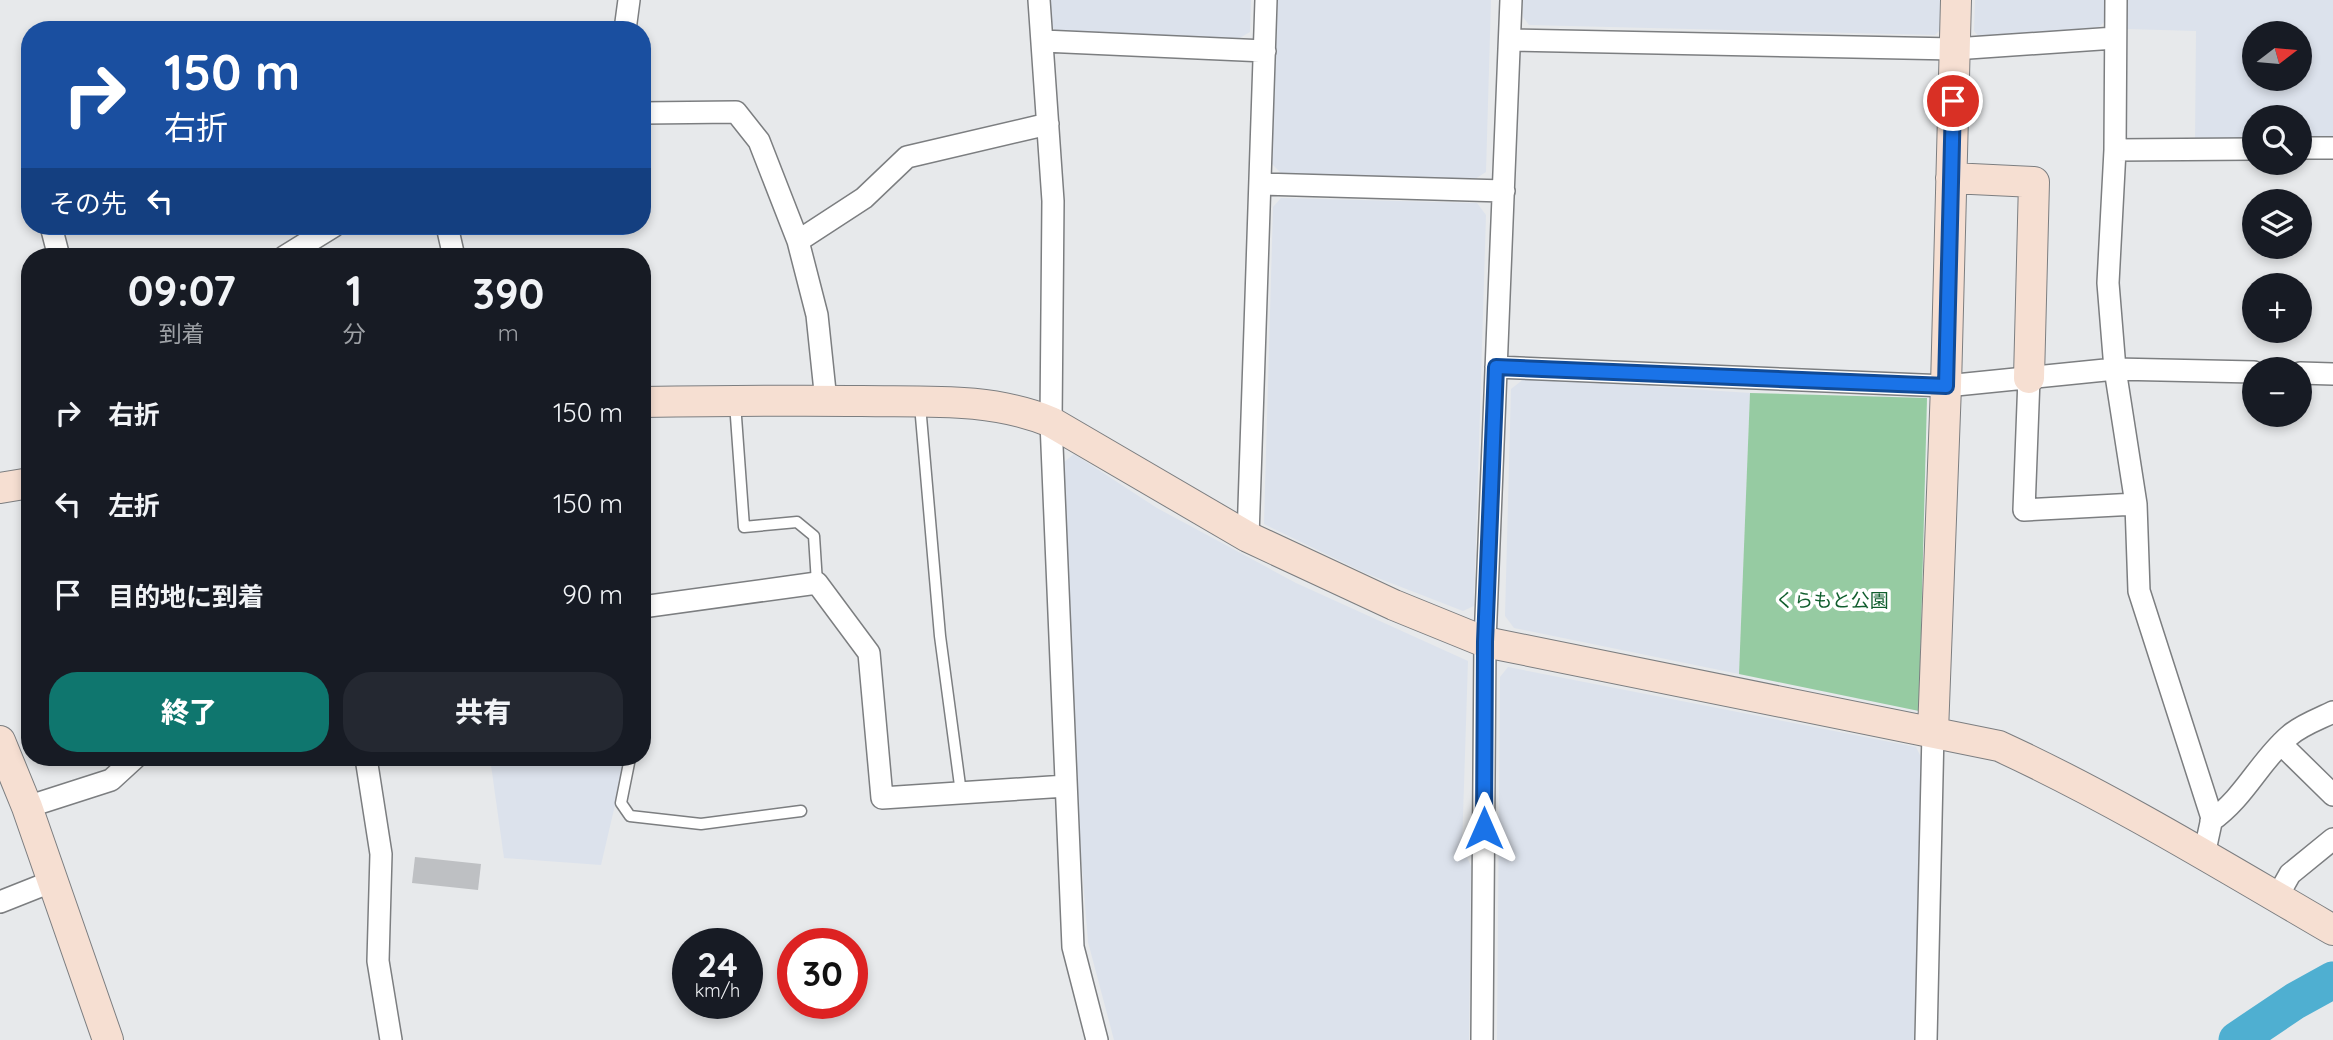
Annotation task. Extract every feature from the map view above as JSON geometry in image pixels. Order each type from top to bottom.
[{"type":"street","points":[[626,21],[629,0]]},
{"type":"street","points":[[1039,0],[1053,201],[1051,422],[1073,947],[1097,1040]]},
{"type":"street","points":[[1248,537],[1266,0]]},
{"type":"street","points":[[1482,1040],[1485,642],[1511,0]]},
{"type":"street","points":[[1926,1040],[1955,0]]},
{"type":"street","points":[[2116,0],[2115,150],[2108,283],[2115,369],[2136,504],[2139,591],[2208,805],[2211,821],[2204,855]]},
{"type":"street","points":[[1510,40],[1954,50],[2115,38]]},
{"type":"street","points":[[1043,41],[1265,51]]},
{"type":"street","points":[[651,113],[736,112],[759,141],[798,242],[817,315],[826,401]]},
{"type":"street","points":[[798,242],[864,198],[907,158],[1048,124]]},
{"type":"street","points":[[2312,148],[2333,148]]},
{"type":"street","points":[[2115,150],[2242,149]]},
{"type":"street","points":[[1951,178],[2034,182],[2024,510],[2136,504]]},
{"type":"street","points":[[1260,184],[1504,191]]},
{"type":"street","points":[[299,248],[320,235]]},
{"type":"street","points":[[1496,367],[1946,386],[2115,369],[2242,372]]},
{"type":"street","points":[[2312,373],[2333,374]]},
{"type":"street","points":[[651,402],[920,402],[984,404],[1025,412],[1051,422],[1248,537],[1394,605],[1485,642],[1999,746],[2056,772],[2333,930]]},
{"type":"street","points":[[0,488],[21,484]]},
{"type":"street","points":[[651,606],[817,583],[869,653],[882,798],[1066,786]]},
{"type":"street","points":[[2211,821],[2229,808],[2291,733],[2333,712]]},
{"type":"street","points":[[0,741],[27,807],[108,1040]]},
{"type":"street","points":[[2281,744],[2333,795]]},
{"type":"street","points":[[27,807],[111,780],[126,766]]},
{"type":"street","points":[[367,766],[381,854],[379,961],[391,1040]]},
{"type":"street","points":[[2277,897],[2290,874],[2333,839]]},
{"type":"street","points":[[0,902],[53,881]]},
{"type":"lane","points":[[734,400],[744,527],[797,522],[814,537],[817,583]]},
{"type":"lane","points":[[920,402],[940,636],[961,793]]},
{"type":"lane","points":[[628,766],[621,803],[630,816],[701,824],[801,811]]},
{"type":"shaded area","points":[[1047,0],[1251,0],[1250,32],[1236,40],[1059,35],[1049,23]]},
{"type":"shaded area","points":[[1278,0],[1491,0],[1486,172],[1475,179],[1281,173],[1271,163]]},
{"type":"shaded area","points":[[1523,0],[1943,0],[1942,28],[1935,35],[1529,25],[1523,17]]},
{"type":"shaded area","points":[[1975,0],[2109,0],[2108,18],[2099,27],[1980,38],[1974,31]]},
{"type":"shaded area","points":[[2127,0],[2333,0],[2333,142],[2312,142],[2312,105],[2242,105],[2242,141],[2195,140],[2196,31],[2126,29]]},
{"type":"shaded area","points":[[1281,198],[1477,203],[1486,215],[1474,606],[1463,611],[1365,573],[1264,524],[1273,207]]},
{"type":"shaded area","points":[[1525,378],[1750,393],[1739,674],[1514,628],[1505,616],[1511,389]]},
{"type":"shaded area","points":[[1074,454],[1157,508],[1296,583],[1468,661],[1462,847],[1471,866],[1469,1040],[1114,1040],[1088,942],[1080,842],[1064,462]]},
{"type":"shaded area","points":[[1508,667],[1916,747],[1922,759],[1914,1040],[1497,1040],[1500,677]]},
{"type":"shaded area","points":[[491,766],[624,766],[601,865],[504,858]]},
{"type":"green space","name":"くらもと公園","points":[[1750,393],[1927,398],[1919,711],[1739,674]]},
{"type":"building","points":[[415,857],[481,864],[478,890],[412,883]]},
{"type":"waterway","points":[[2237,1040],[2295,1001],[2333,980]]},
{"type":"route","points":[[1484,828],[1485,642],[1496,367],[1946,386],[1953,101]]}]
